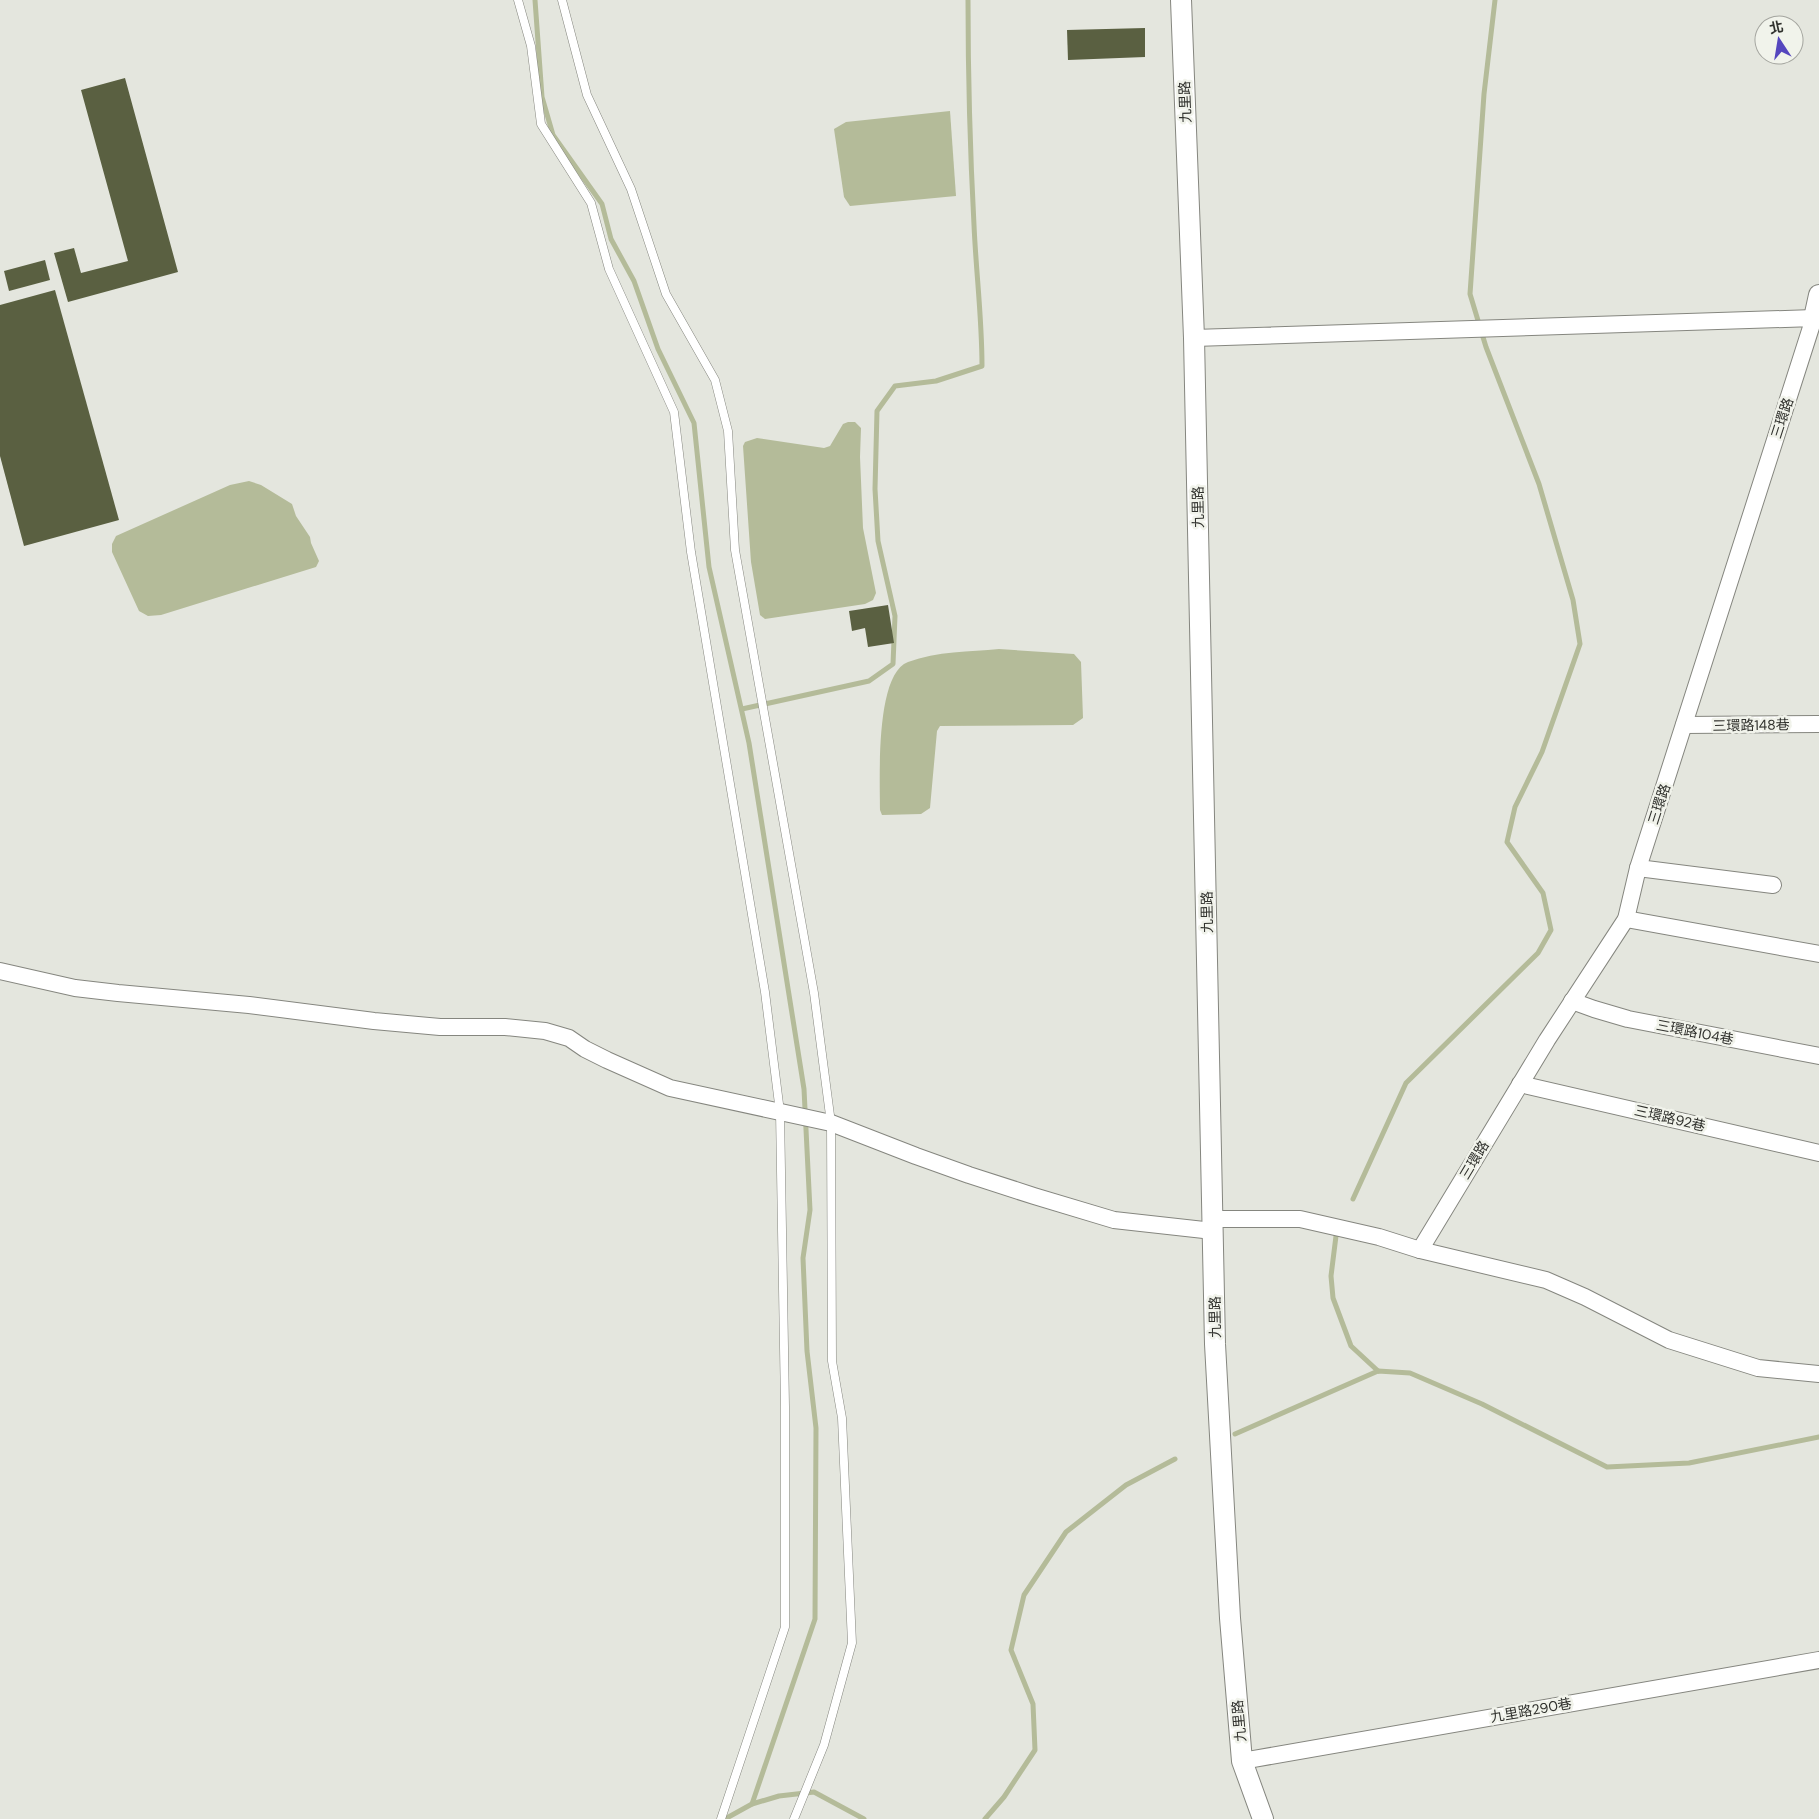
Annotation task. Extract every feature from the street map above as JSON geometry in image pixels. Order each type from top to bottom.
[{"type":"street","name":"九里路","points":[[1181,0],[1194,338],[1215,1344],[1230,1618],[1242,1761],[1263,1819]]},
{"type":"street","points":[[1194,338],[1816,318],[1819,295]]},
{"type":"street","name":"三環路","points":[[1420,1250],[1572,1000],[1626,919],[1638,868],[1816,318]]},
{"type":"street","name":"三環路148巷","points":[[1684,726],[1819,724]]},
{"type":"street","points":[[1638,868],[1773,885]]},
{"type":"street","points":[[1626,919],[1819,954]]},
{"type":"street","points":[[0,971],[75,988],[241,1004],[384,1022],[440,1027],[505,1027],[545,1030],[569,1038],[607,1060],[670,1088],[831,1123],[934,1162],[1034,1196],[1114,1220],[1213,1225],[1300,1219],[1379,1237],[1420,1250],[1546,1280],[1586,1297],[1669,1340],[1758,1368],[1819,1374]]},
{"type":"street","name":"三環路104巷","points":[[1572,1000],[1594,1009],[1628,1018],[1819,1056]]},
{"type":"street","name":"三環路92巷","points":[[1520,1084],[1819,1152]]},
{"type":"street","name":"九里路290巷","points":[[1242,1761],[1819,1660]]},
{"type":"lane","points":[[518,0],[531,46],[541,124],[591,203],[609,269],[674,412],[691,552],[765,992],[780,1112],[785,1406],[785,1627],[721,1819]]},
{"type":"lane","points":[[562,0],[587,95],[631,189],[666,294],[715,380],[728,431],[735,550],[814,993],[831,1123],[832,1361],[842,1418],[852,1643],[824,1745],[794,1819]]},
{"type":"shaded area","points":[[950,111],[956,196],[850,206],[844,197],[834,129],[846,122]]},
{"type":"shaded area","points":[[855,422],[861,428],[860,457],[863,528],[876,593],[873,600],[865,604],[765,619],[760,615],[751,562],[743,446],[745,442],[757,438],[824,448],[830,446],[843,424]]},
{"type":"shaded area","points":[[249,481],[261,485],[292,504],[296,516],[310,537],[319,561],[316,567],[161,615],[148,616],[139,611],[112,552],[112,544],[116,536],[230,485]]},
{"type":"shaded area","points":[[999,649],[1074,654],[1081,662],[1083,718],[1073,725],[940,726],[937,731],[930,808],[921,814],[882,815],[880,810],[880,753],[882,729],[890,686],[897,671],[908,662],[919,658],[954,652]]},
{"type":"building","points":[[1145,28],[1145,57],[1068,60],[1067,30]]},
{"type":"building","points":[[125,78],[178,272],[68,302],[54,253],[74,248],[81,273],[128,261],[81,90]]},
{"type":"building","points":[[45,260],[50,280],[9,291],[4,271]]},
{"type":"building","points":[[55,290],[119,520],[24,546],[0,456],[0,305]]},
{"type":"building","points":[[888,605],[894,643],[868,647],[865,628],[852,631],[849,611]]},
{"type":"waterway","points":[[535,0],[542,97],[553,135],[602,204],[611,239],[634,281],[658,349],[694,423],[709,567],[749,743],[804,1089],[810,1210],[803,1258],[807,1351],[816,1428],[815,1619],[752,1804]]},
{"type":"waterway","points":[[742,709],[869,681],[893,664],[895,616],[878,541],[875,489],[877,411],[895,386],[936,381],[982,366],[971,169],[968,0]]},
{"type":"waterway","points":[[1353,1199],[1406,1083],[1538,953],[1551,930],[1543,893],[1507,842],[1515,807],[1542,752],[1580,644],[1573,600],[1539,484],[1486,347],[1470,294],[1484,94],[1495,0]]},
{"type":"waterway","points":[[1336,1236],[1331,1276],[1333,1298],[1351,1346],[1378,1371]]},
{"type":"waterway","points":[[1235,1434],[1378,1371],[1410,1373],[1482,1404],[1607,1467],[1689,1463],[1819,1437]]},
{"type":"waterway","points":[[985,1819],[1004,1797],[1035,1750],[1033,1704],[1011,1650],[1024,1595],[1066,1532],[1126,1485],[1175,1459]]},
{"type":"waterway","points":[[725,1819],[752,1804],[779,1796],[814,1792],[864,1819]]}]
